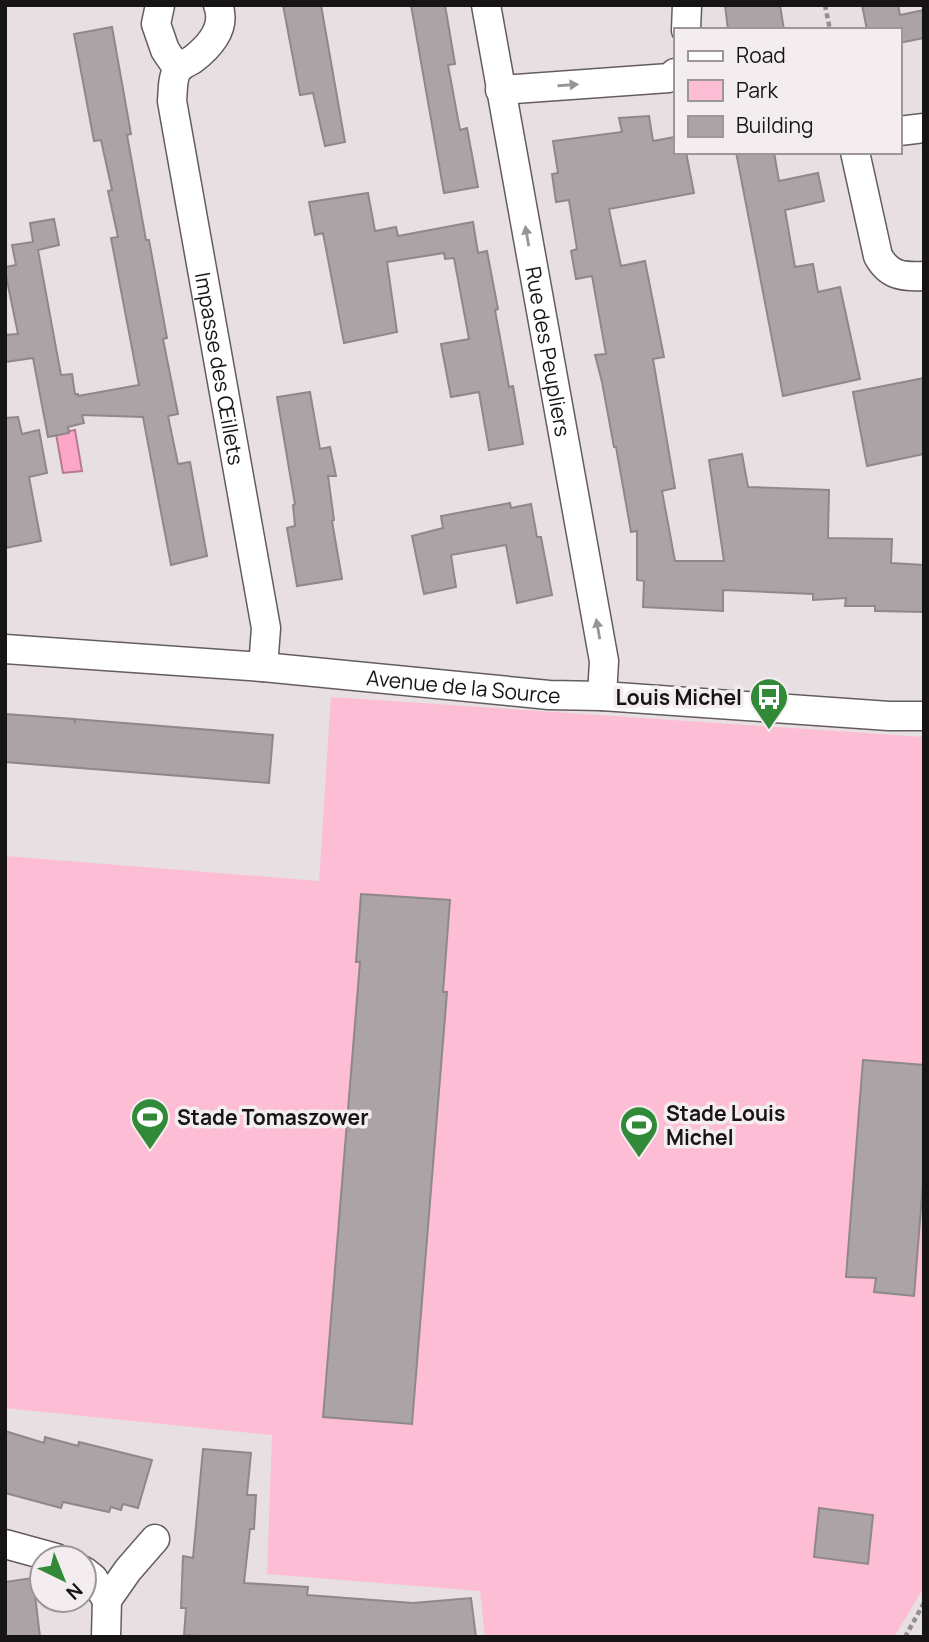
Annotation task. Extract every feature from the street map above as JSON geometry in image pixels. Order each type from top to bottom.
[{"type":"street","points":[[160,5],[156,24],[165,50],[178,69],[207,48],[214,38],[220,27],[221,13],[218,5]]},
{"type":"street","name":"Rue des Peupliers","points":[[486,5],[604,661],[602,696]]},
{"type":"street","points":[[686,28],[687,5]]},
{"type":"street","name":"Impasse des Œillets","points":[[178,69],[173,84],[172,101],[266,628],[262,667]]},
{"type":"street","points":[[500,90],[669,78],[674,74]]},
{"type":"street","points":[[901,131],[924,128]]},
{"type":"street","points":[[855,154],[882,264],[904,277],[924,276]]},
{"type":"street","name":"Avenue de la Source","points":[[5,649],[262,667],[549,695],[924,716]]},
{"type":"street","points":[[106,1637],[107,1600],[155,1539]]},
{"type":"street","points":[[5,1544],[28,1550]]},
{"type":"street","points":[[98,1586],[107,1600]]},
{"type":"path","points":[[825,5],[830,28]]},
{"type":"path","points":[[905,1637],[924,1603]]},
{"type":"green space","points":[[331,697],[924,737],[924,1587],[894,1637],[485,1637],[480,1591],[267,1574],[272,1435],[5,1408],[5,856],[319,881]]},
{"type":"shaded area","points":[[75,430],[82,471],[63,473],[56,434]]},
{"type":"building","points":[[283,5],[321,5],[345,142],[325,146],[313,93],[300,95]]},
{"type":"building","points":[[411,5],[445,5],[455,64],[448,65],[460,130],[467,128],[478,187],[444,193]]},
{"type":"building","points":[[725,5],[780,5],[784,28],[728,28]]},
{"type":"building","points":[[862,5],[898,5],[900,15],[924,10],[924,38],[901,43],[901,28],[867,28]]},
{"type":"building","points":[[112,27],[131,134],[127,135],[167,338],[163,339],[178,414],[168,416],[178,464],[190,462],[207,556],[171,565],[143,417],[82,415],[84,423],[68,427],[69,433],[48,437],[33,358],[5,362],[5,335],[18,334],[5,271],[5,267],[16,265],[12,245],[33,242],[30,223],[54,219],[59,245],[38,250],[61,375],[72,374],[75,394],[78,396],[139,385],[111,238],[118,237],[108,191],[112,190],[101,140],[94,141],[74,34]]},
{"type":"building","points":[[649,116],[653,141],[674,137],[674,154],[686,154],[694,193],[609,209],[621,266],[645,261],[664,357],[653,359],[675,488],[662,491],[675,561],[724,561],[709,460],[742,454],[748,487],[829,490],[828,538],[892,539],[891,563],[924,565],[924,612],[875,611],[875,606],[845,606],[846,598],[813,600],[813,594],[723,590],[723,611],[643,607],[644,581],[637,580],[637,531],[631,532],[616,447],[595,355],[606,354],[592,276],[576,279],[571,251],[577,249],[569,200],[556,202],[552,174],[558,173],[553,141],[622,132],[619,118]]},
{"type":"building","points":[[736,154],[774,154],[779,181],[818,173],[824,201],[785,210],[795,267],[813,264],[818,292],[840,287],[860,379],[783,396]]},
{"type":"building","points":[[368,193],[375,231],[396,227],[398,236],[473,222],[478,253],[487,251],[509,387],[513,386],[523,444],[489,450],[479,392],[451,397],[441,344],[469,339],[454,258],[445,259],[444,253],[387,262],[397,332],[344,343],[323,233],[315,235],[309,202]]},
{"type":"building","points":[[924,378],[924,454],[867,466],[853,392]]},
{"type":"building","points":[[310,392],[320,449],[330,447],[336,476],[328,476],[342,579],[297,586],[287,528],[295,526],[295,504],[277,397]]},
{"type":"building","points":[[18,417],[22,434],[39,430],[47,473],[29,477],[41,541],[5,548],[5,418]]},
{"type":"building","points":[[510,503],[511,508],[531,504],[537,537],[541,537],[552,595],[517,603],[506,545],[451,555],[456,587],[424,594],[412,536],[443,528],[441,516]]},
{"type":"building","points":[[5,714],[74,719],[75,723],[75,719],[273,735],[269,783],[5,762]]},
{"type":"building","points":[[361,894],[450,900],[443,992],[447,992],[412,1424],[323,1417],[360,962],[356,962]]},
{"type":"building","points":[[863,1060],[924,1065],[924,1170],[914,1296],[874,1292],[876,1278],[846,1277]]},
{"type":"building","points":[[5,1431],[44,1443],[45,1437],[78,1446],[79,1442],[152,1460],[138,1508],[123,1504],[121,1510],[111,1507],[109,1512],[63,1502],[61,1508],[5,1493]]},
{"type":"building","points":[[203,1449],[251,1453],[247,1495],[256,1495],[254,1529],[250,1529],[244,1583],[308,1587],[307,1595],[413,1603],[471,1598],[476,1637],[184,1635],[186,1608],[181,1608],[183,1556],[193,1558]]},
{"type":"building","points":[[819,1508],[873,1515],[868,1564],[814,1557]]},
{"type":"building","points":[[28,1579],[28,1614],[37,1614],[40,1637],[5,1637],[5,1582]]},
{"type":"place","name":"Louis Michel","points":[[769,731]]},
{"type":"place","name":"Stade Tomaszower","points":[[150,1151]]},
{"type":"place","name":"Stade Louis Michel","points":[[639,1159]]}]
